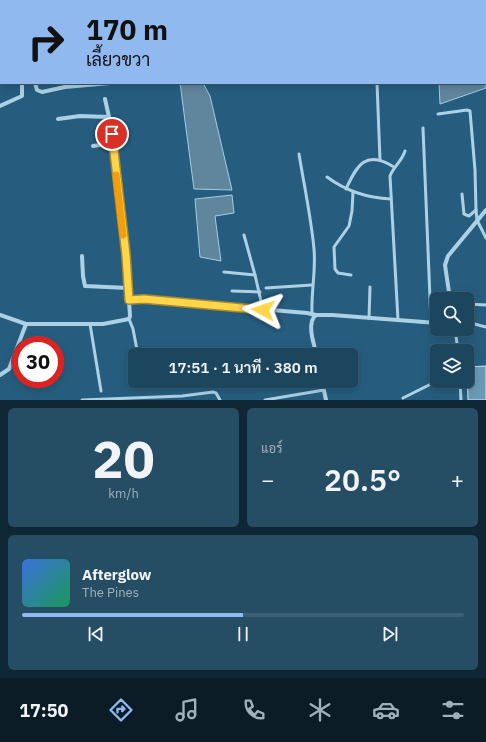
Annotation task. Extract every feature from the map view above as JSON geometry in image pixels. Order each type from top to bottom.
[{"type":"street","points":[[0,106],[22,96],[22,84]]},
{"type":"street","points":[[35,84],[37,90],[42,92],[65,87],[99,84]]},
{"type":"street","points":[[0,315],[26,324],[103,324],[128,319],[128,288],[113,143],[109,117],[104,99]]},
{"type":"street","points":[[58,119],[80,116],[109,117]]},
{"type":"street","points":[[93,146],[113,143]]},
{"type":"street","points":[[449,292],[446,261],[486,210]]},
{"type":"street","points":[[82,256],[85,286],[128,288]]},
{"type":"street","points":[[129,300],[144,299],[314,315],[332,315],[430,323]]},
{"type":"street","points":[[314,315],[311,323],[316,348]]},
{"type":"street","points":[[0,375],[9,369],[26,324]]},
{"type":"street","points":[[324,390],[326,400]]},
{"type":"lane","points":[[377,84],[380,160]]},
{"type":"lane","points":[[438,114],[467,110],[470,111],[476,170],[477,220],[486,238]]},
{"type":"lane","points":[[423,128],[431,292]]},
{"type":"lane","points":[[398,320],[390,176],[394,167],[402,159],[405,151]]},
{"type":"lane","points":[[299,154],[314,249],[311,297],[314,315]]},
{"type":"lane","points":[[346,189],[355,169],[372,159],[380,160],[394,167]]},
{"type":"lane","points":[[327,177],[353,192],[391,200]]},
{"type":"lane","points":[[351,275],[338,273],[335,268],[334,247],[349,226],[352,212],[353,192]]},
{"type":"lane","points":[[462,194],[464,214],[469,216],[476,210]]},
{"type":"lane","points":[[244,235],[260,292],[263,310]]},
{"type":"lane","points":[[224,272],[255,275]]},
{"type":"lane","points":[[266,288],[312,285]]},
{"type":"lane","points":[[369,318],[370,286]]},
{"type":"lane","points":[[232,291],[260,292]]},
{"type":"lane","points":[[474,304],[486,305]]},
{"type":"lane","points":[[128,319],[133,329],[137,348]]},
{"type":"lane","points":[[90,324],[101,391]]},
{"type":"lane","points":[[474,324],[486,327]]},
{"type":"lane","points":[[403,398],[430,384]]},
{"type":"lane","points":[[460,388],[461,400]]},
{"type":"lane","points":[[265,400],[324,390]]},
{"type":"lane","points":[[82,400],[182,396],[213,392],[216,393],[220,400]]},
{"type":"water","points":[[180,84],[204,84],[210,96],[232,190],[194,189]]},
{"type":"water","points":[[439,84],[486,84],[486,88],[440,104]]},
{"type":"water","points":[[232,195],[234,213],[215,216],[221,261],[200,257],[195,199]]},
{"type":"building","points":[[486,366],[486,400],[468,400],[468,388],[474,388],[474,367]]},
{"type":"slow traffic","points":[[116,175],[123,235]]},
{"type":"route","points":[[112,134],[126,255],[129,300],[144,299],[263,310]]}]
